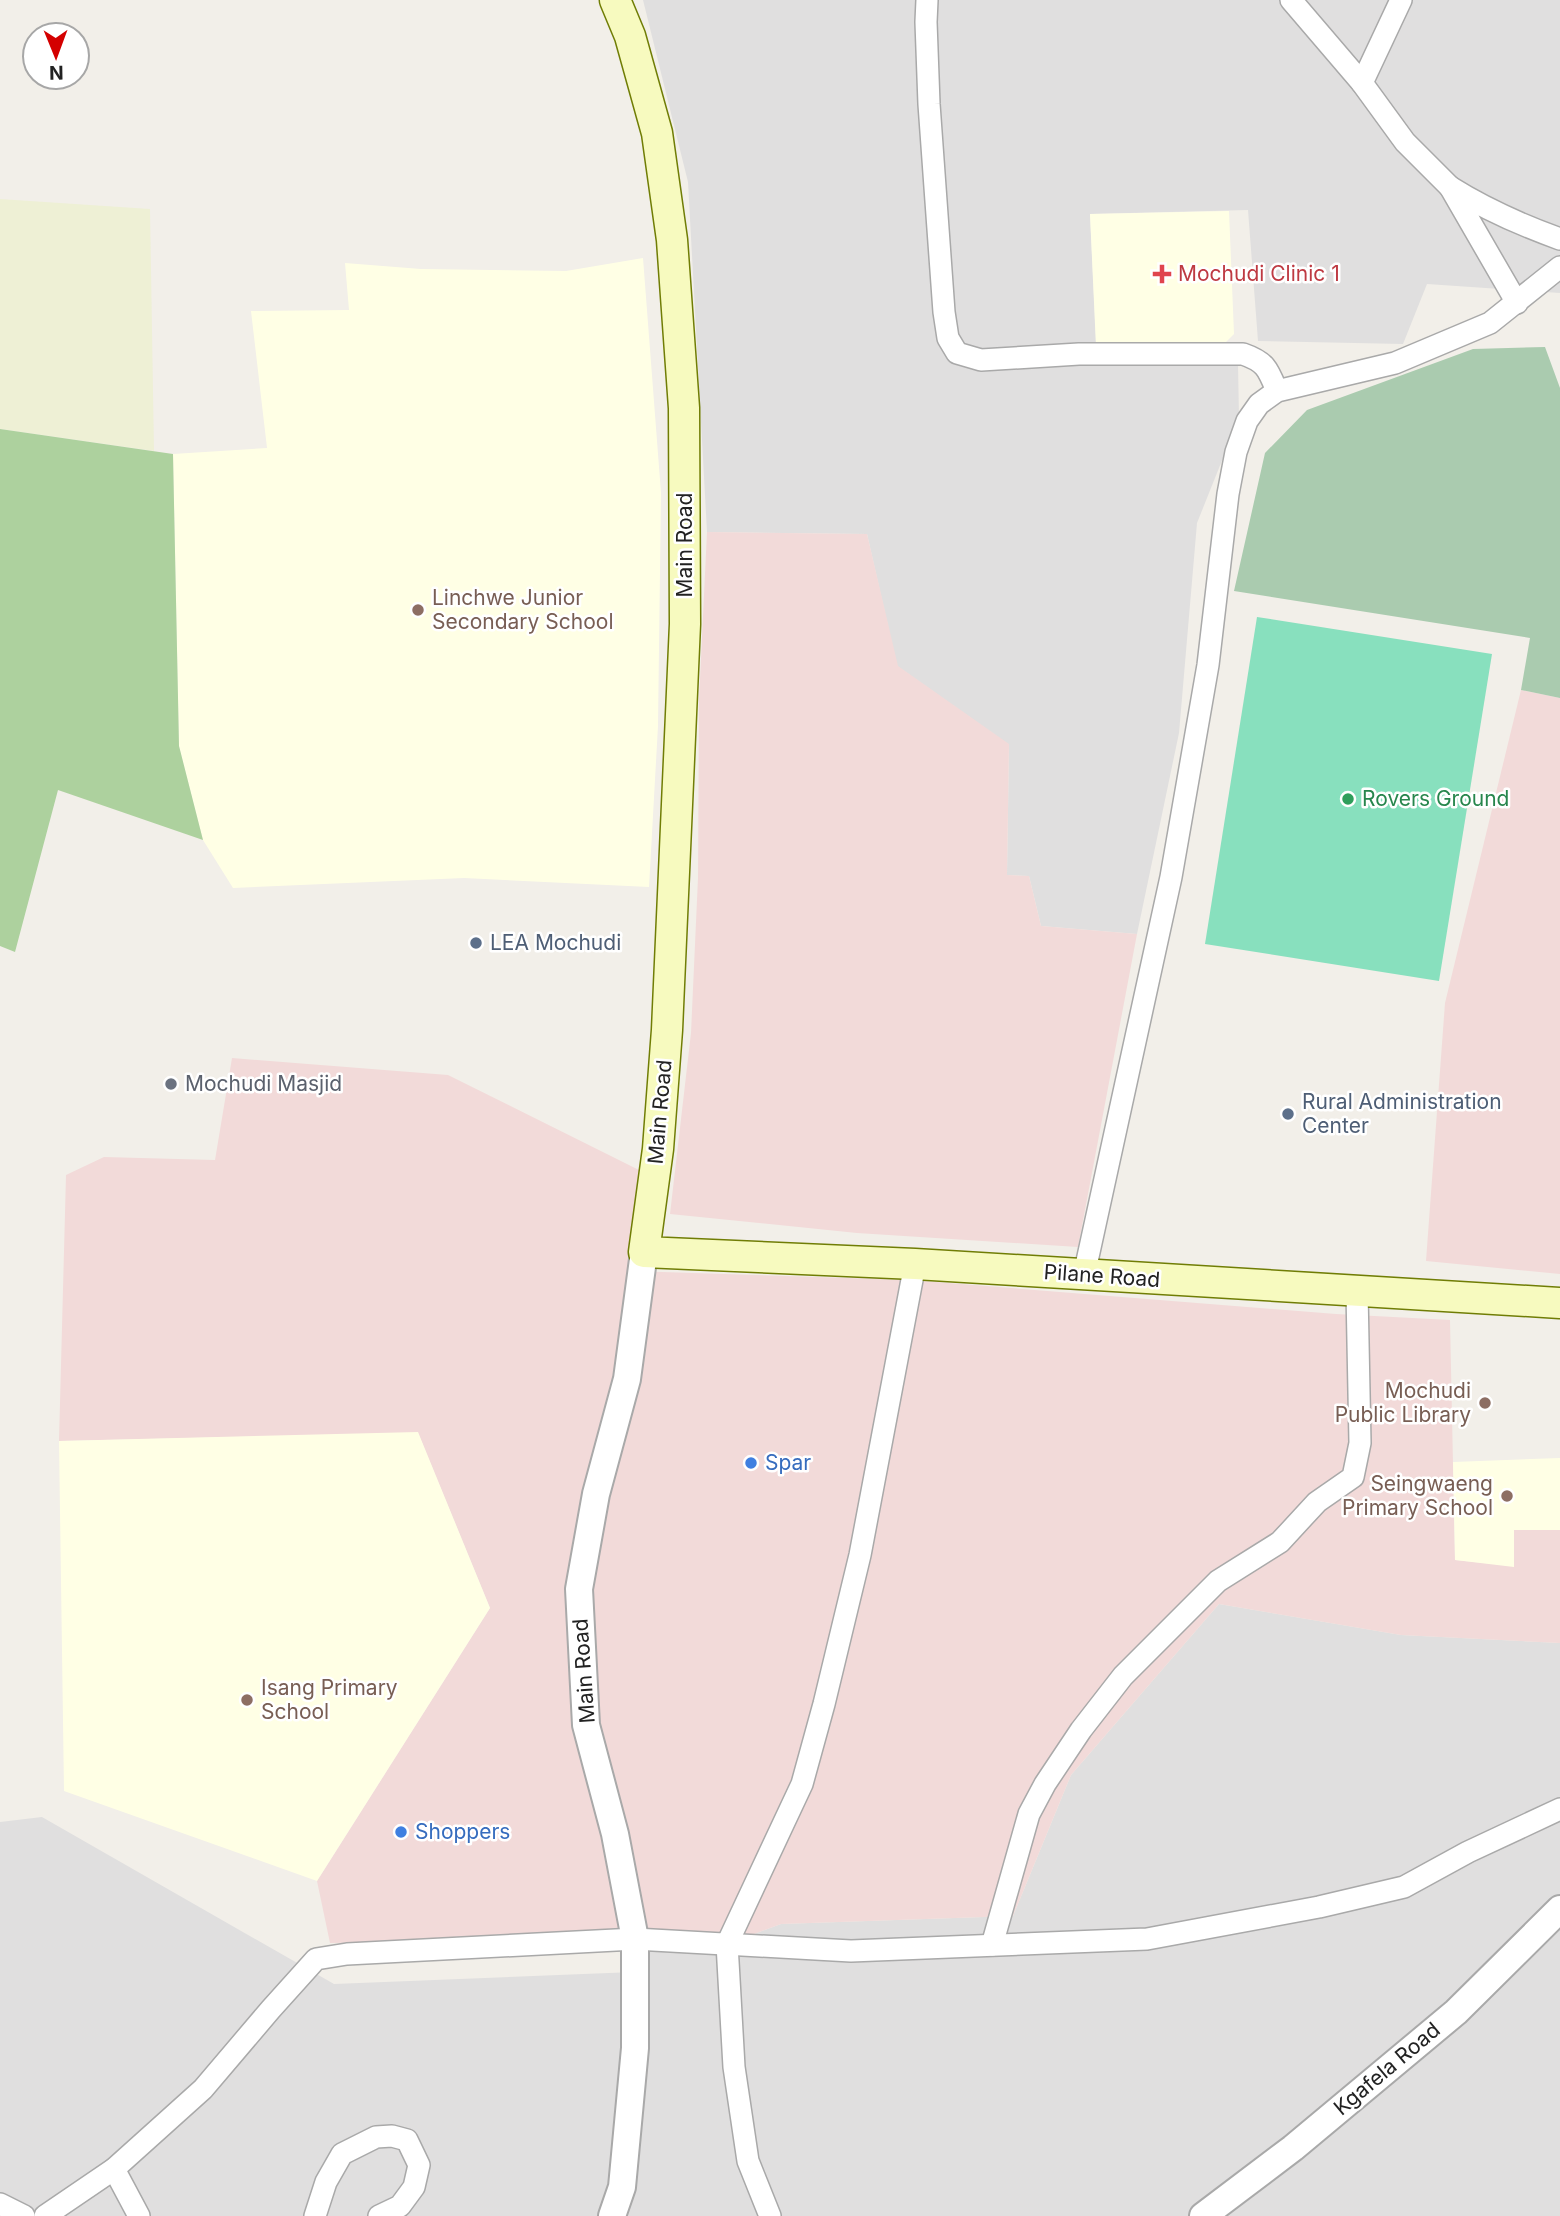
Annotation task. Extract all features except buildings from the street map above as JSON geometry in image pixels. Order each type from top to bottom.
[{"type":"main road","name":"Main Road","points":[[615,0],[630,36],[657,133],[672,240],[684,408],[685,624],[667,1030],[658,1149],[645,1252]]},
{"type":"main road","name":"Pilane Road","points":[[645,1252],[915,1264],[1560,1303]]},
{"type":"street","points":[[927,0],[929,104],[944,312],[948,338],[957,353],[981,360],[1079,354],[1242,354],[1258,359],[1268,369],[1277,391]]},
{"type":"street","points":[[1291,0],[1362,83],[1405,142],[1450,187],[1479,206],[1560,239]]},
{"type":"street","points":[[1362,83],[1401,0]]},
{"type":"street","points":[[1450,187],[1517,303]]},
{"type":"street","points":[[1084,1275],[1171,877],[1208,664],[1228,494],[1236,452],[1247,421],[1259,404],[1277,391],[1395,363],[1490,323],[1560,267]]},
{"type":"street","name":"Main Road","points":[[612,2216],[622,2187],[635,2048],[635,1939],[615,1834],[586,1725],[579,1589],[596,1494],[627,1379],[645,1252]]},
{"type":"street","points":[[770,2216],[748,2161],[734,2067],[727,1944],[802,1784],[821,1718],[860,1555],[915,1264]]},
{"type":"street","points":[[992,1945],[1029,1814],[1045,1784],[1081,1730],[1123,1676],[1218,1581],[1280,1542],[1317,1502],[1353,1477],[1360,1443],[1357,1292]]},
{"type":"street","points":[[45,2216],[72,2207],[203,2089],[316,1959],[347,1954],[635,1939],[851,1951],[1147,1939],[1332,1904],[1404,1887],[1468,1852],[1560,1809]]},
{"type":"street","name":"Kgafela Road","points":[[1203,2216],[1293,2148],[1455,2012],[1560,1909]]},
{"type":"street","points":[[315,2216],[326,2182],[342,2154],[376,2137],[392,2136],[407,2140],[419,2165],[414,2187],[400,2206],[379,2216]]},
{"type":"street","points":[[114,2169],[139,2216]]},
{"type":"street","points":[[0,2204],[24,2216]]},
{"type":"shaded area","points":[[643,0],[1560,0],[1560,293],[1427,284],[1403,344],[1258,341],[1248,210],[1090,214],[1097,362],[1238,364],[1239,418],[1197,523],[1179,733],[1137,934],[1041,926],[1029,876],[1007,875],[1009,745],[897,666],[867,534],[707,532],[688,182]]},
{"type":"shaded area","points":[[0,199],[150,209],[154,451],[0,429]]},
{"type":"shaded area","name":"Mochudi Clinic 1","points":[[1229,211],[1234,334],[1222,346],[1096,346],[1090,214]]},
{"type":"shaded area","name":"Linchwe Junior Secondary School","points":[[643,258],[661,493],[658,726],[649,887],[464,878],[233,888],[203,840],[179,746],[173,454],[267,448],[251,311],[349,310],[345,263],[421,269],[566,271]]},
{"type":"shaded area","points":[[1545,347],[1560,388],[1560,698],[1521,690],[1530,638],[1234,591],[1265,453],[1307,410],[1473,349]]},
{"type":"shaded area","points":[[707,532],[867,534],[898,666],[1009,744],[1007,875],[1029,876],[1041,926],[1137,934],[1078,1247],[857,1233],[670,1214],[691,1033],[698,878],[699,700]]},
{"type":"shaded area","points":[[1521,690],[1560,698],[1560,1274],[1426,1261],[1445,1003]]},
{"type":"shaded area","points":[[232,1058],[448,1075],[643,1172],[631,1271],[911,1280],[1336,1314],[1450,1320],[1455,1560],[1514,1566],[1514,1530],[1560,1530],[1560,1643],[1401,1635],[1219,1604],[1071,1775],[1013,1916],[781,1924],[727,1944],[635,1939],[330,1943],[317,1881],[490,1608],[418,1433],[59,1441],[66,1175],[104,1157],[215,1160]]},
{"type":"shaded area","name":"Isang Primary School","points":[[418,1432],[490,1608],[317,1881],[64,1791],[59,1441]]},
{"type":"shaded area","name":"Seingwaeng Primary School","points":[[1560,1458],[1560,1530],[1514,1530],[1514,1567],[1455,1560],[1453,1462]]},
{"type":"shaded area","points":[[1219,1604],[1401,1635],[1560,1643],[1560,2216],[0,2216],[0,1822],[42,1817],[334,1984],[634,1972],[635,1939],[727,1944],[781,1924],[1013,1916],[1071,1775]]},
{"type":"green space","points":[[0,429],[173,454],[179,746],[203,840],[58,790],[15,952],[0,946]]},
{"type":"green space","name":"Rovers Ground","points":[[1257,617],[1492,654],[1439,981],[1205,944]]},
{"type":"place","name":"Mochudi Clinic 1","points":[[1162,274]]},
{"type":"place","name":"Linchwe Junior Secondary School","points":[[418,610]]},
{"type":"place","name":"Rovers Ground","points":[[1348,799]]},
{"type":"place","name":"LEA Mochudi","points":[[476,943]]},
{"type":"place","name":"Mochudi Masjid","points":[[171,1084]]},
{"type":"place","name":"Rural Administration Center","points":[[1288,1114]]},
{"type":"place","name":"Mochudi Public Library","points":[[1485,1403]]},
{"type":"place","name":"Spar","points":[[751,1463]]},
{"type":"place","name":"Seingwaeng Primary School","points":[[1507,1496]]},
{"type":"place","name":"Isang Primary School","points":[[247,1700]]},
{"type":"place","name":"Shoppers","points":[[401,1832]]}]
